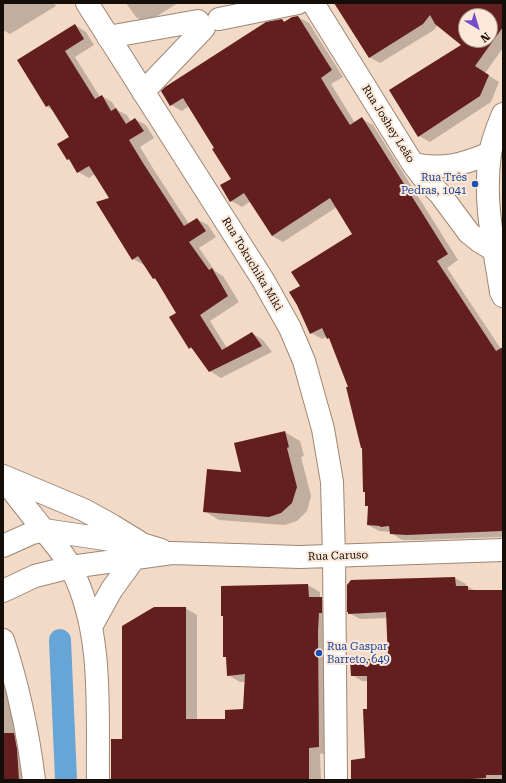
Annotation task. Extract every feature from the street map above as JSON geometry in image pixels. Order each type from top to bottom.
[{"type":"street","name":"Rua Tokuchika Miki","points":[[87,3],[263,280],[290,328],[304,361],[323,429],[332,482],[336,780]]},
{"type":"street","points":[[108,37],[211,16],[298,3]]},
{"type":"street","name":"Rua Joshey Leão","points":[[312,3],[413,164],[423,177],[440,194],[469,233],[479,241],[499,249]]},
{"type":"street","points":[[143,92],[211,16]]},
{"type":"street","points":[[503,114],[490,153],[487,184],[488,208],[499,249],[501,292],[503,296]]},
{"type":"street","points":[[413,164],[429,167],[446,167],[473,160],[490,153]]},
{"type":"street","points":[[3,477],[61,569],[84,596],[92,625],[97,695],[98,780]]},
{"type":"street","points":[[3,477],[94,515],[140,552],[112,589],[92,625]]},
{"type":"street","points":[[3,546],[38,532]]},
{"type":"street","name":"Rua Caruso","points":[[38,532],[140,552],[253,557],[334,556],[503,550]]},
{"type":"street","name":"Rua Caruso","points":[[3,591],[35,576],[140,552]]},
{"type":"street","points":[[3,640],[12,666],[26,727],[34,780]]},
{"type":"building","points":[[334,3],[503,3],[503,27],[498,34],[498,8],[458,8],[458,43],[435,24],[430,15],[423,24],[369,58]]},
{"type":"building","points":[[298,16],[332,70],[321,78],[336,103],[350,125],[362,117],[448,254],[437,261],[496,351],[503,347],[503,531],[407,535],[390,534],[389,526],[380,527],[367,525],[368,506],[365,506],[365,492],[363,492],[362,448],[346,387],[348,387],[329,338],[327,339],[322,328],[310,334],[297,305],[289,292],[300,286],[291,272],[352,234],[330,198],[272,236],[244,193],[230,202],[220,185],[231,179],[183,98],[170,106],[161,91],[266,22],[282,19],[284,22],[292,17]]},
{"type":"building","points":[[75,24],[84,39],[65,51],[95,99],[102,95],[111,111],[116,108],[126,124],[135,118],[144,131],[129,140],[143,163],[184,226],[197,218],[206,231],[189,242],[209,270],[212,268],[228,296],[200,315],[222,350],[252,332],[262,346],[209,372],[191,347],[189,349],[169,317],[176,313],[155,278],[153,279],[138,256],[132,260],[96,202],[109,198],[89,166],[77,173],[69,159],[67,160],[57,144],[69,137],[49,105],[46,107],[17,60]]},
{"type":"building","points":[[458,47],[488,48],[475,66],[489,75],[480,96],[418,137],[389,90]]},
{"type":"building","points":[[285,431],[289,447],[287,448],[297,487],[292,503],[281,513],[269,517],[203,512],[207,469],[241,472],[234,443]]},
{"type":"building","points":[[455,577],[456,586],[468,586],[468,590],[503,590],[503,775],[486,775],[486,778],[471,780],[351,780],[351,760],[365,758],[363,709],[367,709],[367,676],[351,676],[350,660],[388,658],[386,612],[348,614],[347,585],[351,580]]},
{"type":"building","points":[[308,584],[309,597],[322,597],[322,613],[319,613],[318,631],[319,747],[309,748],[309,780],[111,780],[111,739],[122,739],[122,626],[154,607],[186,607],[186,719],[225,719],[225,710],[243,709],[245,674],[227,676],[226,657],[223,657],[221,586]]},
{"type":"building","points":[[3,733],[14,733],[17,749],[19,780],[3,780]]},
{"type":"waterway","points":[[60,640],[66,780]]},
{"type":"place","name":"Rua Três Pedras, 1041","points":[[475,184]]},
{"type":"place","name":"Rua Gaspar Barreto, 649","points":[[319,653]]}]
